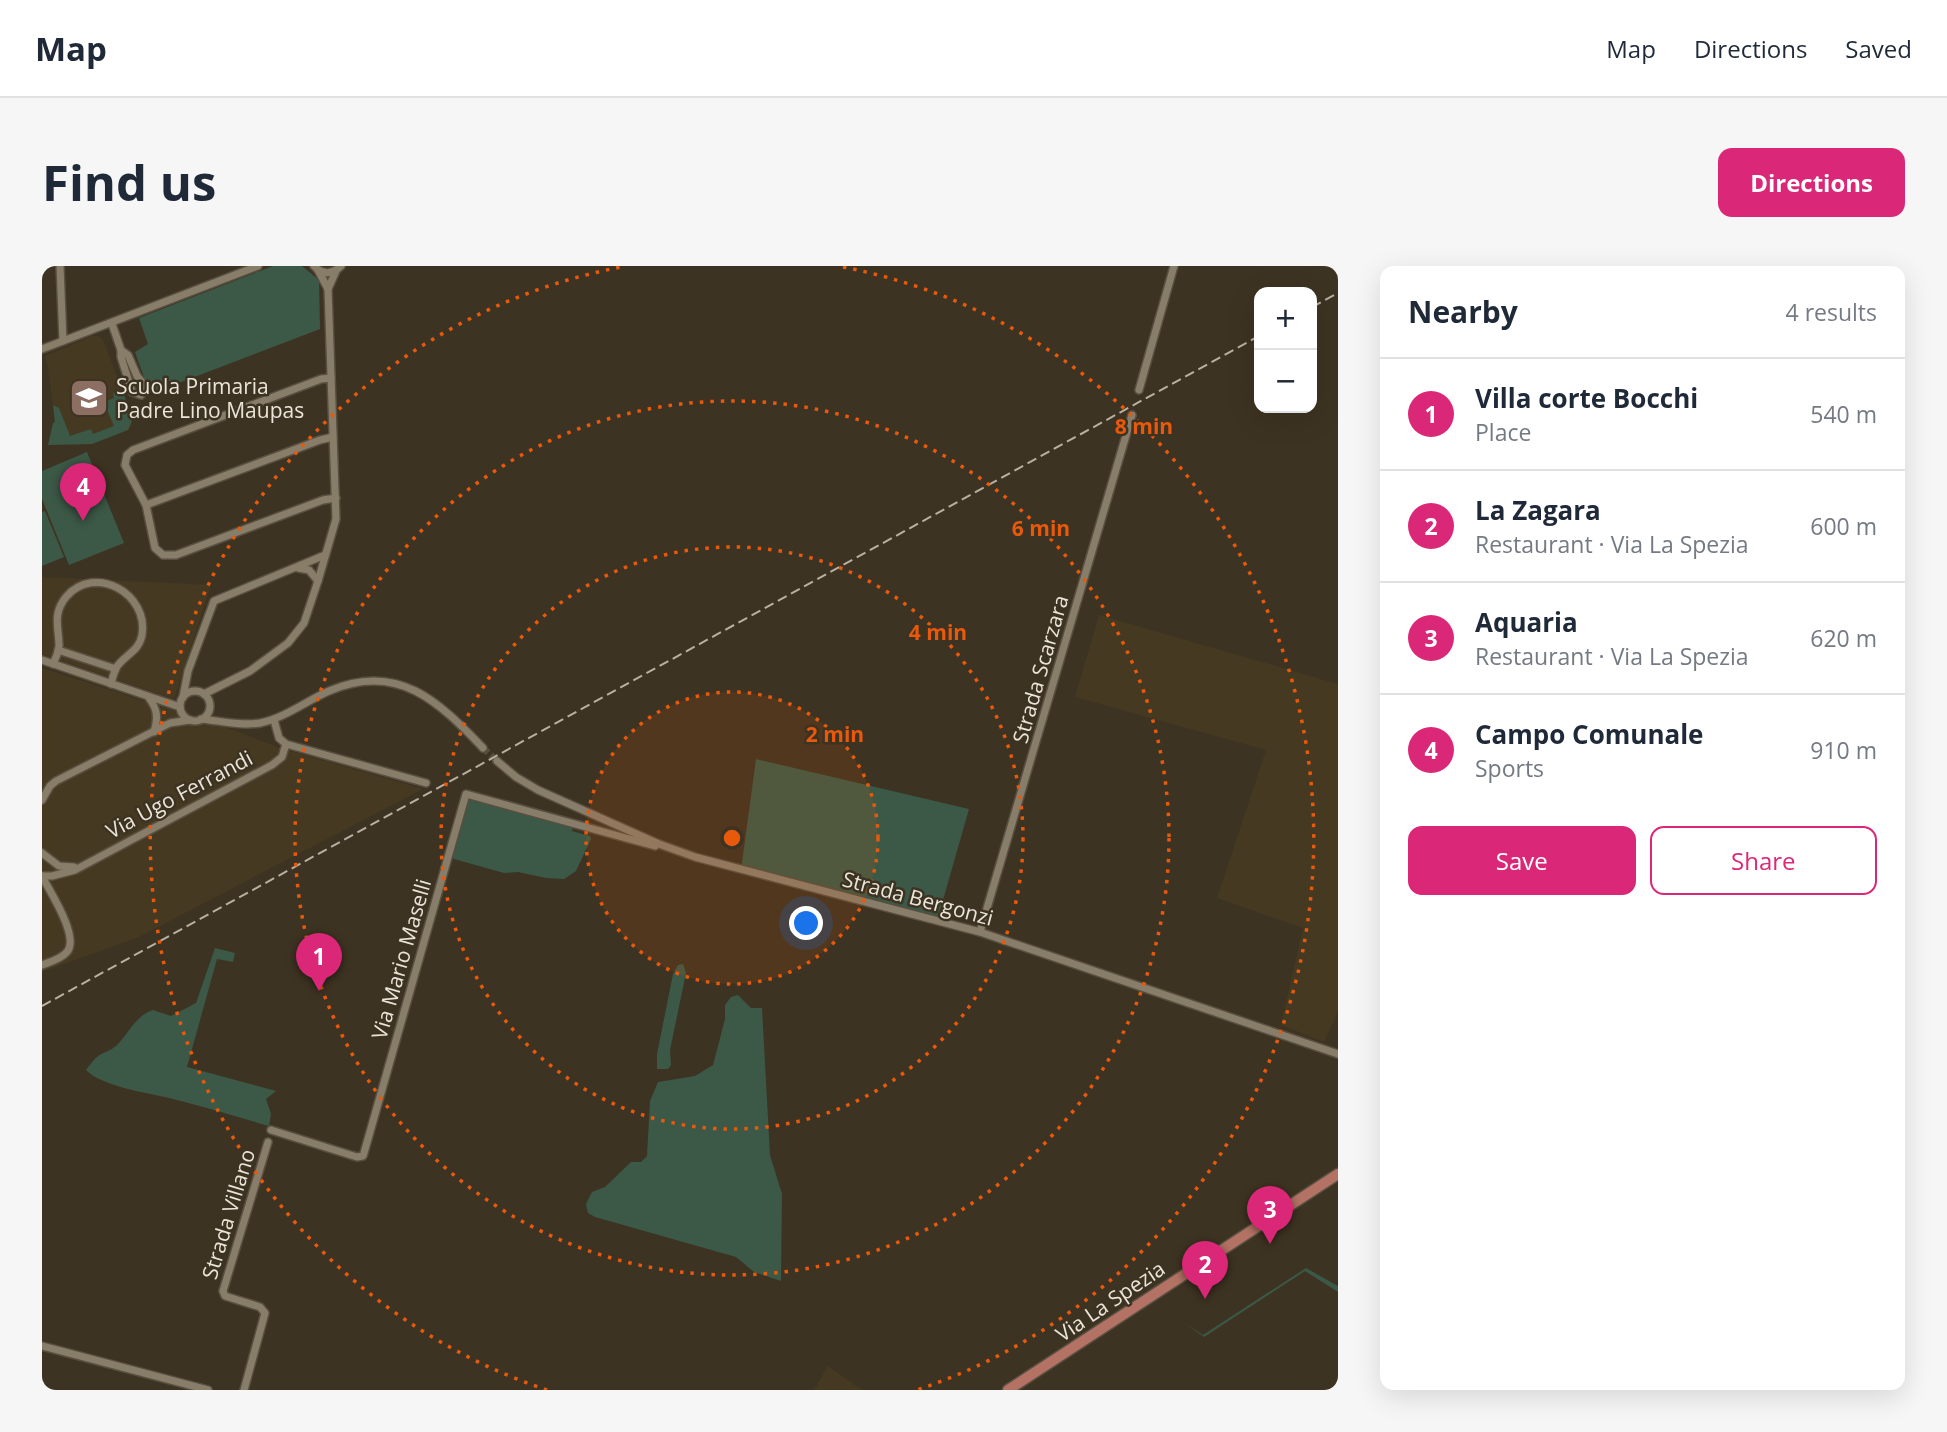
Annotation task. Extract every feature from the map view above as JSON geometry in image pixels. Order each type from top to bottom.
[{"type":"main road","name":"Via La Spezia","points":[[1008,1390],[1338,1174]]},
{"type":"street","points":[[61,266],[63,341]]},
{"type":"street","points":[[42,349],[258,266]]},
{"type":"street","points":[[1139,390],[1174,266]]},
{"type":"street","points":[[316,268],[327,273],[338,268]]},
{"type":"street","points":[[316,268],[328,289]]},
{"type":"street","points":[[168,704],[190,692],[202,693],[217,689],[277,653],[298,633],[318,581],[336,519],[328,289],[338,268]]},
{"type":"street","points":[[112,324],[132,391],[141,395],[145,386],[137,376],[128,355],[121,350]]},
{"type":"street","points":[[331,378],[321,379],[130,452],[126,458],[125,469],[146,505],[155,548],[160,554],[171,556],[323,500],[336,498]]},
{"type":"street","name":"Strada Scarzara","points":[[980,932],[1132,415]]},
{"type":"street","points":[[146,505],[333,437]]},
{"type":"street","points":[[170,723],[180,709],[188,671],[214,601],[325,555]]},
{"type":"street","points":[[297,568],[310,570],[318,581]]},
{"type":"street","points":[[53,664],[58,650],[56,618],[67,596],[89,583],[110,584],[133,598],[143,624],[141,641],[116,669],[111,684]]},
{"type":"street","points":[[58,650],[116,669]]},
{"type":"street","points":[[42,660],[168,704],[180,709],[190,720]]},
{"type":"street","points":[[188,671],[194,685],[220,721]]},
{"type":"street","points":[[42,800],[50,786],[56,782],[170,723],[201,719],[244,724],[274,720],[331,690],[357,683],[381,682],[416,691],[435,701],[483,748]]},
{"type":"street","points":[[201,719],[217,689]]},
{"type":"street","points":[[149,697],[158,714],[154,732]]},
{"type":"street","points":[[274,720],[278,735],[286,744],[426,783]]},
{"type":"street","name":"Via Ugo Ferrandi","points":[[42,876],[58,875],[79,867],[278,762],[286,744]]},
{"type":"street","name":"Strada Bergonzi","points":[[497,761],[527,784],[682,853],[980,932],[1338,1054]]},
{"type":"street","name":"Via Mario Maselli","points":[[271,1130],[357,1157],[365,1153],[466,794],[682,853]]},
{"type":"street","points":[[580,825],[586,822],[590,813]]},
{"type":"street","points":[[42,853],[61,867]]},
{"type":"street","points":[[42,965],[63,956],[72,941],[42,876],[50,868],[79,867]]},
{"type":"street","points":[[51,894],[52,883],[58,875]]},
{"type":"street","name":"Strada Villano","points":[[244,1390],[265,1313],[260,1307],[225,1296],[223,1291],[268,1142]]},
{"type":"street","points":[[42,1346],[208,1390]]},
{"type":"shaded area","name":"Scuola Primaria Padre Lino Maupas","points":[[92,336],[103,340],[133,418],[131,426],[128,430],[92,444],[48,445],[55,422],[45,356]]},
{"type":"shaded area","points":[[42,577],[211,585],[174,699],[42,654]]},
{"type":"shaded area","points":[[1099,615],[1338,684],[1338,1012],[1324,1042],[1281,1025],[1303,928],[1217,898],[1266,750],[1075,697]]},
{"type":"shaded area","points":[[42,668],[231,729],[280,748],[423,789],[139,937],[42,972]]},
{"type":"shaded area","points":[[828,1366],[862,1390],[814,1390]]},
{"type":"green space","points":[[273,266],[302,266],[319,280],[320,329],[150,394],[135,352],[148,344],[139,318]]},
{"type":"green space","points":[[122,390],[133,418],[128,430],[92,444],[48,445],[55,422],[53,405],[59,408],[70,436],[91,429],[93,434],[114,426],[107,410],[98,413],[95,401],[97,399],[100,404],[114,398],[113,393]]},
{"type":"green space","points":[[87,452],[124,543],[69,565],[42,499],[42,471]]},
{"type":"green space","points":[[45,511],[64,557],[42,566],[42,512]]},
{"type":"green space","points":[[756,759],[969,809],[937,921],[741,870]]},
{"type":"green space","points":[[467,797],[573,827],[572,831],[590,836],[576,871],[564,879],[546,878],[518,872],[504,873],[454,859],[450,855]]},
{"type":"green space","points":[[215,948],[235,953],[233,962],[217,959],[187,1067],[276,1091],[266,1099],[271,1114],[269,1126],[127,1089],[103,1081],[86,1070],[97,1057],[117,1045],[147,1013],[153,1010],[171,1016],[196,1003]]},
{"type":"green space","points":[[683,964],[686,973],[670,1050],[671,1065],[668,1069],[657,1069],[657,1054],[673,974],[678,965]]},
{"type":"green space","points":[[738,995],[751,1008],[762,1008],[770,1155],[782,1194],[781,1281],[754,1272],[736,1257],[595,1217],[588,1213],[586,1204],[592,1192],[605,1187],[631,1162],[641,1162],[647,1156],[650,1101],[658,1082],[695,1076],[713,1065],[725,1019],[725,1005],[731,997]]},
{"type":"green space","points":[[1306,1268],[1338,1286],[1338,1292],[1305,1271],[1204,1337],[1186,1324],[1203,1335]]},
{"type":"tunnel","points":[[483,748],[497,761]]},
{"type":"railway","points":[[1317,304],[1338,293]]},
{"type":"railway","points":[[42,1006],[1254,339]]},
{"type":"place","name":"Scuola Primaria Padre Lino Maupas","points":[[89,398]]},
{"type":"place","name":"Campo Comunale","points":[[83,521]]},
{"type":"place","name":"Villa corte Bocchi","points":[[319,991]]},
{"type":"place","name":"Aquaria","points":[[1270,1244]]},
{"type":"place","name":"La Zagara","points":[[1205,1299]]}]
